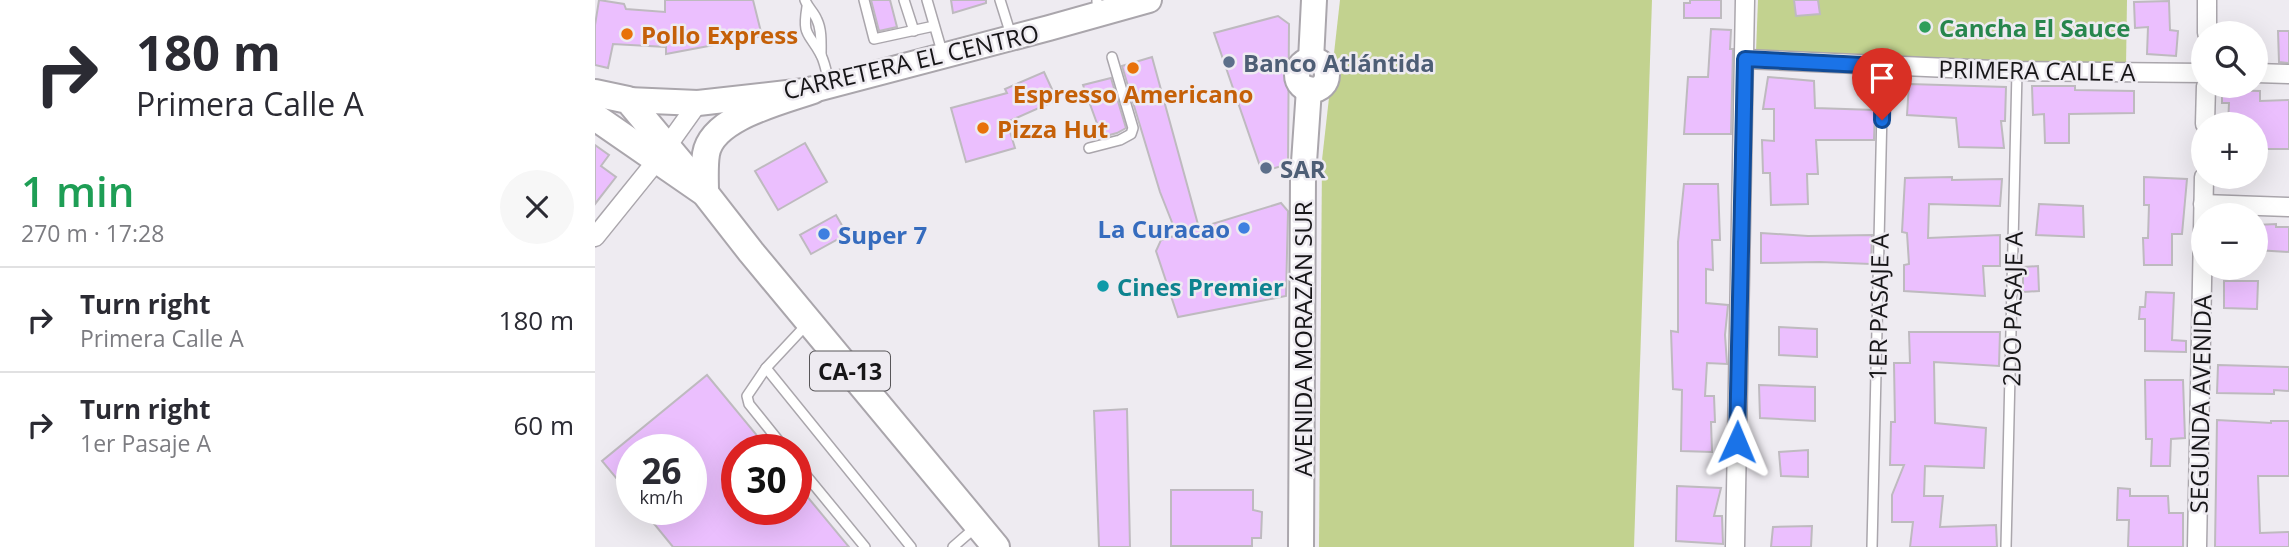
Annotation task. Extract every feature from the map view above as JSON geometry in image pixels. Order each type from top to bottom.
[{"type":"main road","points":[[705,193],[706,152],[718,131],[749,113],[822,88]]},
{"type":"main road","points":[[595,93],[628,100]]},
{"type":"main road","name":"CA-13","points":[[628,100],[662,152],[705,193],[996,547]]},
{"type":"main road","name":"CA-13","points":[[595,117],[662,152]]},
{"type":"street","name":"CARRETERA EL CENTRO","points":[[628,100],[698,103],[822,88],[1011,37],[1097,4],[1149,0]]},
{"type":"street","name":"AVENIDA MORAZÁN SUR","points":[[1301,547],[1303,177],[1309,89],[1323,85],[1327,75],[1324,66],[1311,60],[1314,0]]},
{"type":"street","points":[[1735,547],[1745,0]]},
{"type":"street","points":[[2207,0],[2207,21]]},
{"type":"street","name":"PRIMERA CALLE A","points":[[1745,59],[2017,71],[2191,73]]},
{"type":"street","points":[[2268,73],[2289,74]]},
{"type":"street","points":[[595,237],[698,103]]},
{"type":"street","points":[[2268,206],[2289,207]]},
{"type":"street","name":"SEGUNDA AVENIDA","points":[[2197,547],[2202,280]]},
{"type":"lane","points":[[864,0],[874,39],[934,26]]},
{"type":"lane","points":[[904,0],[913,31]]},
{"type":"lane","points":[[931,1],[934,26],[943,55]]},
{"type":"lane","points":[[1000,1],[1011,37]]},
{"type":"lane","points":[[806,4],[804,24],[811,43],[821,55],[822,88]]},
{"type":"lane","points":[[1089,149],[1120,140],[1131,134],[1133,128],[1112,57]]},
{"type":"lane","name":"1ER PASAJE A","points":[[1872,547],[1883,66]]},
{"type":"lane","name":"2DO PASAJE A","points":[[2006,547],[2017,71]]},
{"type":"lane","points":[[773,434],[749,404],[747,396],[766,368],[810,322]]},
{"type":"lane","points":[[766,368],[911,547]]},
{"type":"lane","points":[[812,482],[865,547]]},
{"type":"lane","points":[[953,547],[978,525]]},
{"type":"green space","points":[[1340,0],[1652,0],[1634,547],[1319,547],[1322,160]]},
{"type":"green space","points":[[1758,0],[2127,0],[2126,67],[1756,52]]},
{"type":"building","points":[[599,0],[624,4],[626,9],[665,12],[665,0],[753,0],[762,36],[666,54],[666,47],[613,44],[608,68],[595,65],[595,25]]},
{"type":"building","points":[[871,0],[890,0],[897,27],[879,31]]},
{"type":"building","points":[[951,0],[986,0],[986,3],[953,13]]},
{"type":"building","points":[[1690,0],[1721,0],[1721,18],[1684,18],[1684,3],[1690,3]]},
{"type":"building","points":[[1794,0],[1818,0],[1820,14],[1796,16]]},
{"type":"building","points":[[2169,1],[2170,30],[2178,31],[2176,56],[2147,54],[2148,27],[2135,28],[2134,2]]},
{"type":"building","points":[[1278,16],[1289,24],[1288,164],[1262,172],[1214,33]]},
{"type":"building","points":[[1711,29],[1731,30],[1731,134],[1684,134],[1688,77],[1708,77]]},
{"type":"building","points":[[2278,31],[2289,31],[2289,63],[2279,62]]},
{"type":"building","points":[[1152,57],[1199,228],[1281,203],[1288,211],[1286,296],[1178,317],[1156,251],[1161,240],[1177,235],[1160,192],[1122,66]]},
{"type":"building","name":"Pizza Hut","points":[[1044,72],[1057,100],[1007,122],[1015,148],[966,162],[951,108],[1007,93],[1005,89]]},
{"type":"building","points":[[1768,77],[1814,81],[1815,108],[1875,110],[1874,140],[1816,140],[1818,174],[1807,174],[1808,204],[1771,205],[1770,173],[1763,173],[1762,140],[1774,141],[1774,109],[1763,109]]},
{"type":"building","points":[[1111,78],[1126,128],[1102,137],[1083,85]]},
{"type":"building","points":[[1909,84],[2006,87],[2005,121],[2001,121],[2004,148],[1959,147],[1956,118],[1907,115]]},
{"type":"building","points":[[2032,86],[2075,86],[2075,90],[2134,91],[2134,113],[2069,114],[2069,143],[2045,143],[2044,114],[2033,115]]},
{"type":"building","points":[[2222,98],[2289,100],[2289,149],[2268,149],[2268,112],[2229,112],[2229,103],[2222,103]]},
{"type":"building","points":[[805,143],[827,182],[778,210],[755,171]]},
{"type":"building","points":[[595,145],[609,155],[601,166],[616,177],[595,204]]},
{"type":"building","points":[[1952,177],[1952,180],[2002,179],[2000,206],[1929,204],[1928,238],[2000,235],[2000,266],[1983,266],[1985,296],[1904,291],[1904,265],[1909,264],[1907,233],[1902,232],[1905,178]]},
{"type":"building","points":[[2144,177],[2187,179],[2182,234],[2172,234],[2172,265],[2144,265],[2143,238],[2148,238],[2149,205],[2144,205]]},
{"type":"building","points":[[1684,184],[1718,184],[1720,240],[1712,240],[1713,270],[1706,269],[1706,303],[1728,305],[1725,335],[1727,364],[1707,363],[1705,396],[1714,396],[1712,452],[1681,451],[1682,390],[1673,389],[1671,331],[1678,332],[1678,242]]},
{"type":"building","points":[[2039,204],[2083,206],[2084,237],[2036,235]]},
{"type":"building","name":"Super 7","points":[[836,215],[847,234],[811,254],[800,235]]},
{"type":"building","points":[[2268,224],[2289,227],[2289,252],[2268,251]]},
{"type":"building","points":[[1761,233],[1808,236],[1872,235],[1871,264],[1761,263]]},
{"type":"building","points":[[2038,266],[2039,291],[2023,292],[2023,267]]},
{"type":"building","points":[[2224,281],[2258,281],[2257,309],[2224,308]]},
{"type":"building","points":[[2146,292],[2174,293],[2172,340],[2186,341],[2186,352],[2145,351],[2145,319],[2139,319],[2140,307],[2145,307]]},
{"type":"building","points":[[1779,327],[1817,329],[1817,357],[1779,355]]},
{"type":"building","points":[[1909,332],[2000,332],[1999,366],[1934,362],[1935,423],[1986,428],[1984,468],[1925,466],[1924,496],[1943,496],[1940,527],[1996,525],[1997,547],[1910,547],[1913,522],[1892,522],[1892,495],[1904,465],[1890,465],[1891,422],[1895,422],[1894,363],[1910,363]]},
{"type":"building","points":[[2218,365],[2289,367],[2289,391],[2274,390],[2274,394],[2217,393]]},
{"type":"building","points":[[707,375],[756,434],[721,434],[721,525],[812,525],[812,502],[849,547],[673,547],[655,525],[707,525],[707,434],[635,434]]},
{"type":"building","points":[[2145,380],[2183,380],[2185,438],[2171,439],[2170,466],[2151,466],[2152,439],[2146,439]]},
{"type":"building","points":[[1759,385],[1815,387],[1815,421],[1760,418]]},
{"type":"building","points":[[1127,409],[1130,547],[1099,547],[1094,411]]},
{"type":"building","points":[[2217,420],[2271,423],[2289,421],[2289,476],[2258,476],[2260,533],[2289,532],[2289,547],[2215,547]]},
{"type":"building","points":[[616,450],[616,478],[602,461]]},
{"type":"building","points":[[1808,450],[1808,477],[1781,476],[1779,452]]},
{"type":"building","points":[[1677,486],[1721,488],[1714,516],[1722,516],[1723,544],[1676,541]]},
{"type":"building","points":[[2118,488],[2130,489],[2130,496],[2168,496],[2169,513],[2183,513],[2183,547],[2128,547],[2129,520],[2117,520]]},
{"type":"building","points":[[1171,490],[1253,490],[1253,510],[1262,512],[1261,538],[1252,538],[1252,546],[1171,546]]},
{"type":"building","points":[[1812,526],[1811,547],[1771,547],[1773,527]]},
{"type":"place","name":"Cancha El Sauce","points":[[1925,27]]},
{"type":"place","name":"Pollo Express","points":[[627,34]]},
{"type":"place","name":"Banco Atlántida","points":[[1229,62]]},
{"type":"place","name":"Espresso Americano","points":[[1133,68]]},
{"type":"place","name":"Pizza Hut","points":[[983,128]]},
{"type":"place","name":"SAR","points":[[1266,168]]},
{"type":"place","name":"La Curacao","points":[[1244,228]]},
{"type":"place","name":"Super 7","points":[[824,234]]},
{"type":"place","name":"Cines Premier","points":[[1103,286]]},
{"type":"route","points":[[1737,442],[1745,59],[1883,66],[1882,120]]}]
